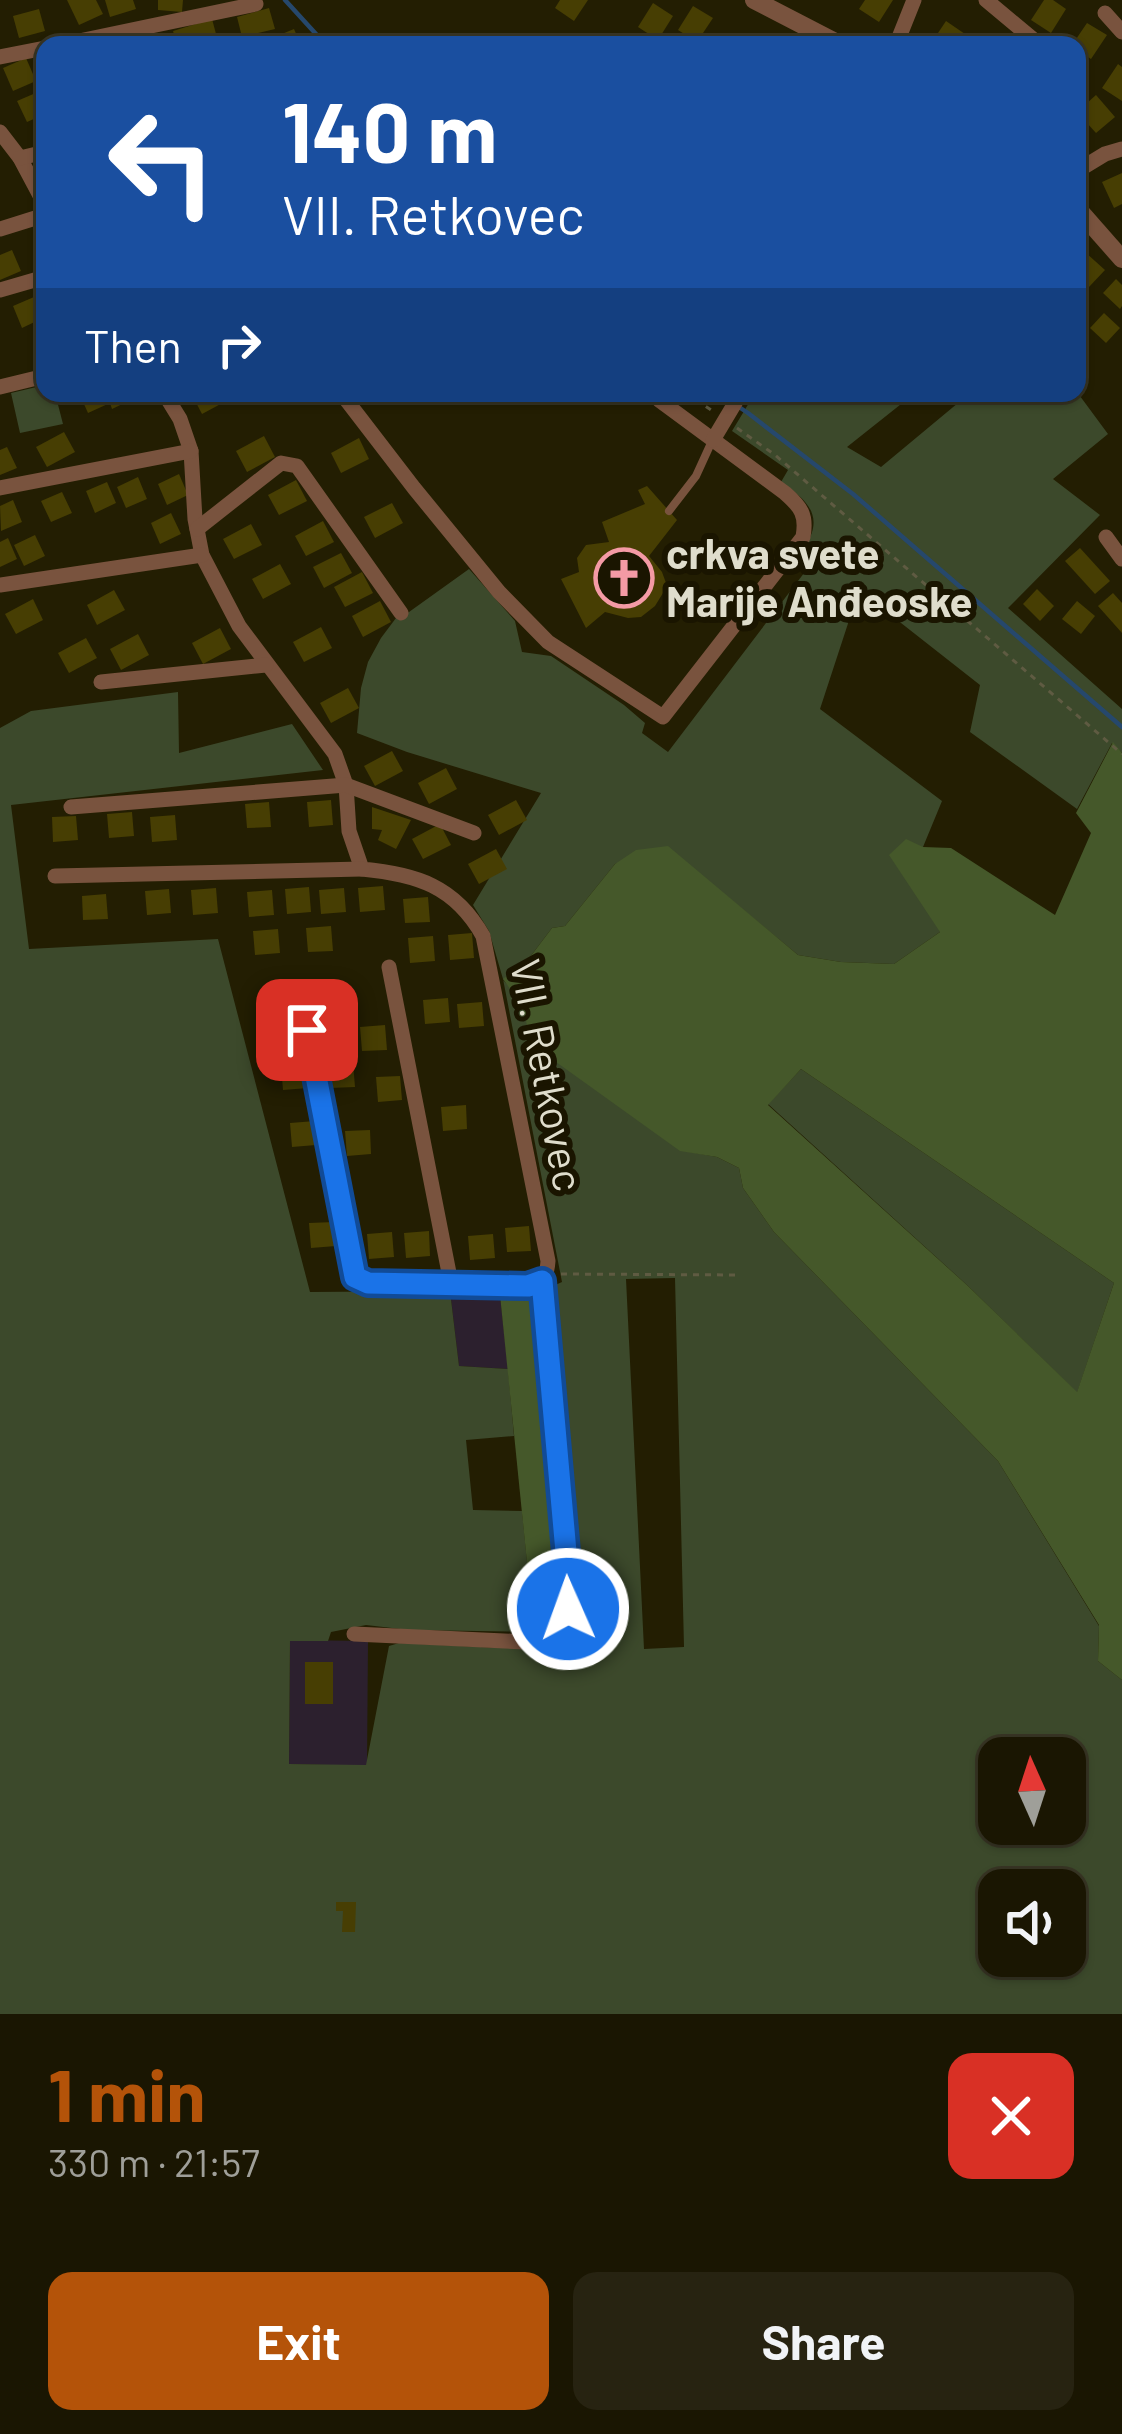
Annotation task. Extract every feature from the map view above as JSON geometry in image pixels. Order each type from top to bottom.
[{"type":"street","points":[[754,0],[824,36]]},
{"type":"street","points":[[900,36],[914,0]]},
{"type":"street","points":[[986,0],[1029,36]]},
{"type":"street","points":[[103,36],[256,4]]},
{"type":"street","points":[[1105,13],[1122,32]]},
{"type":"street","points":[[0,57],[36,50]]},
{"type":"street","points":[[0,132],[36,188]]},
{"type":"street","points":[[1086,166],[1122,148]]},
{"type":"street","points":[[20,158],[36,154]]},
{"type":"street","points":[[0,229],[36,218]]},
{"type":"street","points":[[1086,218],[1122,259]]},
{"type":"street","points":[[0,290],[36,280]]},
{"type":"street","points":[[0,387],[36,378]]},
{"type":"street","points":[[170,402],[191,451],[202,555],[239,626],[335,754],[346,785],[349,831],[362,869]]},
{"type":"street","points":[[347,402],[499,592],[548,642],[663,717],[803,537],[806,521],[800,506],[662,402]]},
{"type":"street","points":[[713,440],[735,402]]},
{"type":"street","points":[[0,488],[191,451]]},
{"type":"street","points":[[197,530],[281,463],[292,463],[400,613]]},
{"type":"street","points":[[1106,537],[1122,559]]},
{"type":"street","points":[[0,585],[202,555]]},
{"type":"street","points":[[100,682],[266,665]]},
{"type":"street","points":[[71,807],[346,785],[474,833]]},
{"type":"street","name":"VII. Retkovec","points":[[55,877],[362,869],[407,875],[456,898],[483,936],[548,1262],[544,1277],[568,1609],[561,1625],[540,1641],[354,1634]]},
{"type":"street","points":[[389,968],[451,1283]]},
{"type":"street","points":[[299,989],[355,1277],[368,1283],[528,1286],[544,1277]]},
{"type":"lane","points":[[669,511],[696,476],[713,440]]},
{"type":"path","points":[[702,402],[775,455],[1122,754]]},
{"type":"path","points":[[544,1277],[741,1275]]},
{"type":"shaded area","points":[[450,1291],[500,1295],[508,1369],[459,1366]]},
{"type":"shaded area","points":[[290,1640],[368,1641],[367,1766],[289,1764]]},
{"type":"green space","points":[[36,387],[36,402],[57,402],[63,424],[20,433],[11,393]]},
{"type":"green space","points":[[750,402],[904,402],[847,447],[881,467],[959,402],[1084,402],[1108,434],[1053,479],[1100,515],[1008,608],[1122,709],[1122,753],[1112,743],[1077,809],[970,732],[980,685],[859,590],[820,709],[942,801],[923,847],[940,932],[894,964],[798,955],[667,847],[615,864],[565,926],[552,928],[530,957],[503,980],[489,931],[473,905],[541,793],[357,733],[368,662],[396,618],[469,569],[515,621],[522,652],[551,656],[624,705],[645,723],[642,733],[668,752],[817,556],[806,545],[813,524],[810,508],[781,482],[788,470],[732,431]]},
{"type":"green space","points":[[178,692],[179,753],[292,724],[323,770],[11,805],[29,949],[218,939],[310,1292],[450,1291],[459,1366],[508,1369],[514,1436],[466,1440],[473,1510],[522,1511],[534,1632],[366,1625],[331,1632],[328,1641],[290,1641],[289,1764],[366,1765],[389,1646],[566,1645],[577,1618],[553,1286],[562,1282],[503,980],[680,1150],[717,1157],[739,1168],[743,1188],[774,1232],[998,1461],[1099,1626],[1098,1661],[1122,1680],[1122,2014],[0,2014],[0,728],[31,711]],"holes":[[[675,1278],[684,1647],[644,1649],[626,1279]]]},
{"type":"green space","points":[[1113,742],[1122,753],[1122,1680],[1098,1661],[1099,1625],[998,1461],[774,1232],[743,1188],[739,1168],[717,1157],[680,1151],[531,1044],[523,1007],[503,979],[530,957],[552,928],[565,926],[615,864],[636,850],[668,846],[798,955],[894,964],[940,932],[889,855],[906,839],[923,847],[951,848],[1055,915],[1091,833],[1076,813]],"holes":[[[801,1069],[1114,1283],[1077,1392],[768,1105]]]},
{"type":"green space","points":[[801,1069],[1114,1283],[1077,1393],[968,1286],[768,1104]]},
{"type":"green space","points":[[500,1295],[536,1299],[562,1597],[547,1631],[534,1632]]},
{"type":"building","points":[[67,0],[96,0],[103,14],[79,25]]},
{"type":"building","points":[[105,0],[133,0],[136,9],[110,17]]},
{"type":"building","points":[[158,0],[183,0],[182,12],[158,10]]},
{"type":"building","points":[[560,0],[588,0],[574,21],[555,8]]},
{"type":"building","points":[[865,0],[893,0],[879,22],[859,9]]},
{"type":"building","points":[[1044,0],[1066,9],[1051,33],[1031,20]]},
{"type":"building","points":[[653,3],[673,16],[660,36],[638,27]]},
{"type":"building","points":[[693,6],[713,18],[701,36],[678,30]]},
{"type":"building","points":[[269,8],[275,29],[242,36],[237,17]]},
{"type":"building","points":[[39,9],[45,31],[19,38],[13,16]]},
{"type":"building","points":[[212,19],[217,36],[174,36],[173,31]]},
{"type":"building","points":[[946,21],[965,34],[964,36],[936,36]]},
{"type":"building","points":[[1087,23],[1107,35],[1091,59],[1086,56],[1086,36],[1078,36]]},
{"type":"building","points":[[26,58],[36,81],[13,91],[3,68]]},
{"type":"building","points":[[1118,64],[1122,67],[1122,101],[1102,88]]},
{"type":"building","points":[[36,93],[36,118],[27,122],[17,101]]},
{"type":"building","points":[[1096,95],[1115,117],[1096,133],[1086,122],[1086,104]]},
{"type":"building","points":[[1122,173],[1122,204],[1114,208],[1102,182]]},
{"type":"building","points":[[12,250],[21,271],[0,280],[0,255]]},
{"type":"building","points":[[1086,253],[1105,270],[1089,287],[1086,284]]},
{"type":"building","points":[[1116,279],[1122,285],[1120,309],[1103,293]]},
{"type":"building","points":[[34,297],[36,321],[22,328],[13,306]]},
{"type":"building","points":[[1104,313],[1120,328],[1106,343],[1090,328]]},
{"type":"building","points":[[83,402],[127,402],[112,409],[110,403],[88,413]]},
{"type":"building","points":[[196,402],[224,402],[202,414]]},
{"type":"building","points":[[64,432],[75,452],[47,467],[36,447]]},
{"type":"building","points":[[264,436],[275,457],[247,472],[236,451]]},
{"type":"building","points":[[359,438],[369,459],[341,473],[331,453]]},
{"type":"building","points":[[7,447],[17,468],[0,475],[0,450]]},
{"type":"building","points":[[179,474],[188,495],[167,505],[158,484]]},
{"type":"building","points":[[138,477],[147,499],[126,508],[117,487]]},
{"type":"building","points":[[296,480],[307,501],[279,515],[268,495]]},
{"type":"building","points":[[107,482],[116,503],[95,513],[86,491]]},
{"type":"building","points":[[647,486],[677,520],[649,556],[662,572],[663,593],[641,617],[605,612],[586,628],[561,579],[579,572],[577,558],[586,545],[609,542],[602,522],[645,504],[638,490]]},
{"type":"building","points":[[62,492],[72,513],[51,522],[41,501]]},
{"type":"building","points":[[13,500],[22,522],[1,531],[0,506]]},
{"type":"building","points":[[392,503],[403,523],[375,538],[364,517]]},
{"type":"building","points":[[171,513],[181,534],[160,544],[151,523]]},
{"type":"building","points":[[323,521],[334,542],[306,556],[295,536]]},
{"type":"building","points":[[251,524],[262,545],[234,559],[223,539]]},
{"type":"building","points":[[35,535],[45,556],[24,566],[14,545]]},
{"type":"building","points":[[8,538],[17,559],[0,567],[0,542]]},
{"type":"building","points":[[1080,548],[1110,581],[1095,594],[1065,561]]},
{"type":"building","points":[[341,553],[352,573],[324,588],[313,567]]},
{"type":"building","points":[[280,564],[291,584],[263,599],[252,579]]},
{"type":"building","points":[[362,572],[373,593],[345,607],[334,587]]},
{"type":"building","points":[[1037,589],[1054,606],[1040,621],[1023,604]]},
{"type":"building","points":[[114,590],[125,610],[97,625],[87,605]]},
{"type":"building","points":[[1113,593],[1122,603],[1122,633],[1098,606]]},
{"type":"building","points":[[33,599],[43,620],[16,634],[5,614]]},
{"type":"building","points":[[380,601],[391,622],[363,637],[352,616]]},
{"type":"building","points":[[1077,601],[1095,616],[1081,634],[1062,619]]},
{"type":"building","points":[[321,627],[332,648],[304,662],[293,642]]},
{"type":"building","points":[[220,628],[231,649],[203,664],[192,643]]},
{"type":"building","points":[[138,634],[149,655],[121,670],[110,649]]},
{"type":"building","points":[[86,638],[97,658],[69,673],[58,653]]},
{"type":"building","points":[[348,688],[359,708],[331,723],[320,703]]},
{"type":"building","points":[[392,751],[403,771],[375,786],[364,766]]},
{"type":"building","points":[[446,768],[457,789],[429,804],[418,783]]},
{"type":"building","points":[[331,800],[333,825],[309,827],[307,802]]},
{"type":"building","points":[[516,800],[527,820],[499,835],[488,815]]},
{"type":"building","points":[[269,802],[271,827],[247,828],[245,804]]},
{"type":"building","points":[[372,807],[411,820],[396,849],[378,840],[382,830],[372,829]]},
{"type":"building","points":[[132,812],[134,836],[109,838],[107,814]]},
{"type":"building","points":[[175,815],[177,840],[152,842],[150,817]]},
{"type":"building","points":[[76,816],[78,840],[53,842],[52,817]]},
{"type":"building","points":[[440,824],[451,845],[423,859],[412,839]]},
{"type":"building","points":[[496,849],[507,869],[479,884],[468,864]]},
{"type":"building","points":[[383,886],[385,910],[360,912],[358,888]]},
{"type":"building","points":[[309,887],[311,912],[287,914],[285,889]]},
{"type":"building","points":[[216,888],[218,913],[193,915],[191,890]]},
{"type":"building","points":[[344,888],[346,912],[321,914],[319,890]]},
{"type":"building","points":[[169,889],[171,913],[147,915],[145,891]]},
{"type":"building","points":[[272,890],[274,915],[249,917],[247,892]]},
{"type":"building","points":[[106,894],[108,919],[83,920],[82,896]]},
{"type":"building","points":[[428,897],[430,922],[405,923],[403,899]]},
{"type":"building","points":[[331,926],[333,951],[308,952],[306,928]]},
{"type":"building","points":[[278,929],[280,953],[255,955],[253,931]]},
{"type":"building","points":[[472,933],[474,958],[450,960],[448,935]]},
{"type":"building","points":[[433,936],[435,961],[410,963],[408,938]]},
{"type":"building","points":[[337,991],[338,1015],[314,1017],[312,993]]},
{"type":"building","points":[[448,998],[450,1022],[425,1024],[423,1000]]},
{"type":"building","points":[[482,1002],[484,1026],[459,1028],[457,1004]]},
{"type":"building","points":[[300,1011],[302,1036],[277,1038],[275,1014]]},
{"type":"building","points":[[385,1025],[387,1050],[362,1051],[360,1027]]},
{"type":"building","points":[[353,1062],[355,1087],[330,1088],[328,1064]]},
{"type":"building","points":[[306,1064],[308,1088],[283,1090],[281,1066]]},
{"type":"building","points":[[400,1076],[402,1100],[378,1102],[376,1077]]},
{"type":"building","points":[[466,1105],[467,1129],[443,1131],[441,1107]]},
{"type":"building","points":[[315,1121],[316,1145],[292,1147],[290,1123]]},
{"type":"building","points":[[370,1130],[371,1154],[347,1156],[345,1131]]},
{"type":"building","points":[[334,1222],[336,1246],[311,1248],[309,1223]]},
{"type":"building","points":[[529,1226],[531,1251],[507,1252],[505,1228]]},
{"type":"building","points":[[429,1231],[430,1256],[406,1258],[404,1233]]},
{"type":"building","points":[[392,1232],[394,1257],[369,1259],[367,1234]]},
{"type":"building","points":[[493,1234],[495,1258],[470,1260],[468,1236]]},
{"type":"building","points":[[305,1662],[333,1662],[333,1704],[305,1704]]},
{"type":"building","points":[[336,1902],[356,1902],[355,1932],[342,1932],[343,1911],[336,1911]]},
{"type":"waterway","points":[[285,0],[318,36]]},
{"type":"waterway","points":[[732,402],[853,494],[1122,727]]},
{"type":"place","name":"crkva svete Marije Anđeoske","points":[[624,578]]},
{"type":"route","points":[[307,1030],[355,1277],[368,1283],[528,1286],[542,1281],[568,1609]]}]
